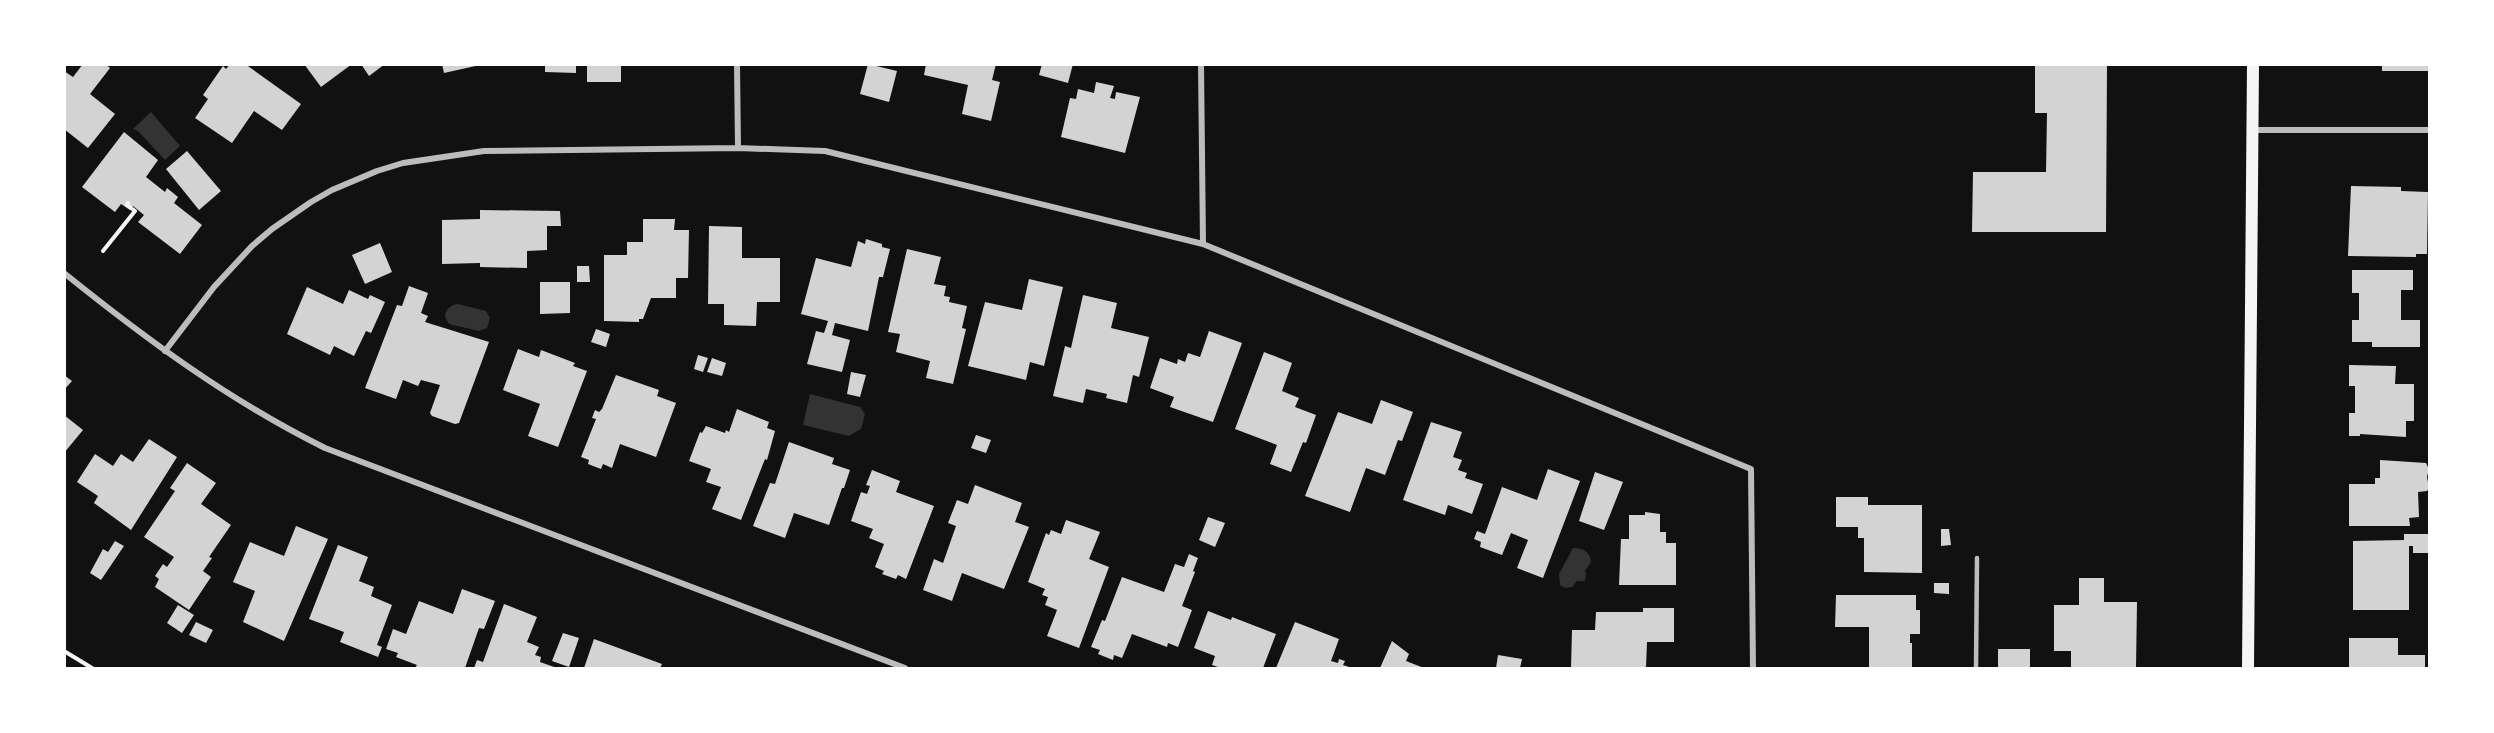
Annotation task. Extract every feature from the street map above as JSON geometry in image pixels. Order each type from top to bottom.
[{"type":"main road","points":[[2248,669],[2253,64]]},
{"type":"street","points":[[737,64],[738,148]]},
{"type":"street","points":[[1201,64],[1203,244]]},
{"type":"street","points":[[2253,130],[2430,130]]},
{"type":"street","points":[[165,351],[228,272],[272,229],[311,202],[377,171],[428,158],[484,151],[738,148],[825,151],[1203,244],[1751,470],[1753,669]]},
{"type":"street","points":[[64,273],[165,351],[258,412],[351,460],[905,669]]},
{"type":"lane","points":[[1976,669],[1977,558]]},
{"type":"path","points":[[103,251],[135,211],[127,205],[128,203]]},
{"type":"path","points":[[64,651],[92,669]]},
{"type":"shaded area","points":[[151,112],[180,146],[165,160],[138,131],[133,129]]},
{"type":"shaded area","points":[[458,304],[486,311],[490,318],[487,328],[479,331],[449,324],[445,317],[446,312],[450,307]]},
{"type":"shaded area","points":[[810,394],[860,407],[865,414],[861,429],[849,436],[803,425]]},
{"type":"shaded area","points":[[1573,548],[1585,551],[1591,562],[1585,571],[1585,581],[1577,581],[1572,587],[1566,588],[1560,585],[1559,574]]},
{"type":"building","points":[[83,64],[105,64],[110,68],[90,94],[115,114],[88,148],[64,129],[64,71],[73,77]]},
{"type":"building","points":[[230,64],[245,64],[301,104],[282,130],[254,111],[232,143],[195,118],[208,99],[203,95],[223,66],[226,69]]},
{"type":"building","points":[[304,64],[352,64],[321,87]]},
{"type":"building","points":[[361,64],[385,64],[369,76]]},
{"type":"building","points":[[442,64],[480,64],[480,65],[444,73]]},
{"type":"building","points":[[545,64],[576,64],[576,73],[545,72]]},
{"type":"building","points":[[587,64],[621,64],[621,82],[587,82]]},
{"type":"building","points":[[868,64],[897,71],[889,102],[860,94]]},
{"type":"building","points":[[926,64],[996,64],[992,80],[1000,82],[991,121],[962,114],[968,85],[924,75]]},
{"type":"building","points":[[1042,64],[1073,64],[1068,83],[1039,75]]},
{"type":"building","points":[[2035,64],[2107,64],[2106,232],[1972,232],[1973,172],[2046,172],[2047,113],[2035,113]]},
{"type":"building","points":[[2382,64],[2430,64],[2430,71],[2382,71]]},
{"type":"building","points":[[1096,82],[1114,86],[1110,98],[1115,99],[1116,92],[1140,97],[1125,153],[1061,137],[1070,98],[1076,99],[1078,89],[1094,93]]},
{"type":"building","points":[[124,132],[158,160],[146,177],[165,192],[167,188],[178,197],[174,203],[202,225],[180,254],[138,222],[144,215],[133,206],[130,210],[121,204],[115,212],[82,187]]},
{"type":"building","points":[[187,151],[221,191],[199,210],[166,169]]},
{"type":"building","points":[[2351,186],[2401,187],[2401,191],[2428,192],[2427,254],[2416,254],[2416,257],[2348,256]]},
{"type":"building","points":[[480,210],[560,211],[561,226],[547,226],[547,250],[527,251],[527,268],[480,267],[480,263],[442,264],[442,220],[480,219]]},
{"type":"building","points":[[643,219],[675,219],[674,230],[689,230],[688,278],[676,278],[676,298],[651,298],[643,319],[639,319],[639,322],[604,321],[604,255],[627,255],[627,242],[643,242]]},
{"type":"building","points":[[709,226],[742,227],[742,258],[780,258],[780,302],[757,302],[756,326],[724,325],[724,304],[708,304]]},
{"type":"building","points":[[866,239],[890,249],[883,277],[879,277],[868,331],[835,323],[832,335],[850,340],[842,372],[807,364],[816,331],[824,333],[828,321],[801,314],[816,258],[851,267],[858,241],[865,244]]},
{"type":"building","points":[[380,243],[392,272],[365,284],[352,255]]},
{"type":"building","points":[[907,249],[941,257],[934,284],[946,286],[944,296],[950,297],[949,302],[967,306],[962,328],[966,329],[953,384],[926,378],[930,361],[896,352],[900,334],[888,332]]},
{"type":"building","points":[[577,266],[589,266],[590,282],[577,282]]},
{"type":"building","points":[[2352,270],[2413,270],[2413,290],[2401,290],[2401,320],[2420,320],[2420,347],[2372,347],[2372,342],[2352,342],[2352,320],[2359,320],[2359,293],[2352,293]]},
{"type":"building","points":[[1029,279],[1063,287],[1044,366],[1030,362],[1026,380],[968,366],[985,302],[1022,310]]},
{"type":"building","points":[[540,282],[570,282],[570,313],[540,314]]},
{"type":"building","points":[[409,286],[428,293],[421,313],[428,316],[425,322],[489,342],[459,423],[455,424],[432,416],[430,413],[440,385],[421,380],[418,386],[403,380],[396,399],[365,388],[397,305],[402,306]]},
{"type":"building","points":[[307,287],[343,304],[349,290],[368,299],[370,295],[385,302],[371,333],[366,331],[354,356],[334,346],[330,355],[287,334]]},
{"type":"building","points":[[1083,295],[1117,303],[1111,328],[1149,337],[1139,377],[1133,375],[1127,403],[1106,398],[1107,394],[1086,389],[1083,403],[1053,396],[1065,346],[1071,348]]},
{"type":"building","points":[[596,329],[610,334],[606,347],[591,342]]},
{"type":"building","points":[[1209,331],[1242,343],[1213,422],[1170,407],[1174,397],[1150,388],[1160,358],[1177,364],[1178,359],[1185,362],[1188,353],[1200,357]]},
{"type":"building","points":[[518,349],[539,357],[541,350],[575,363],[573,366],[587,371],[558,447],[528,436],[540,404],[503,390]]},
{"type":"building","points":[[1264,352],[1292,363],[1282,391],[1299,398],[1295,407],[1316,415],[1306,443],[1303,442],[1291,472],[1270,464],[1277,445],[1235,429]]},
{"type":"building","points":[[698,355],[708,358],[703,372],[694,369]]},
{"type":"building","points":[[712,358],[726,363],[722,376],[707,372]]},
{"type":"building","points":[[2349,365],[2396,366],[2395,384],[2414,384],[2414,421],[2406,421],[2406,437],[2360,434],[2360,436],[2349,436],[2349,413],[2355,413],[2355,386],[2349,386]]},
{"type":"building","points":[[851,372],[866,375],[860,397],[847,394]]},
{"type":"building","points":[[64,375],[72,381],[64,390]]},
{"type":"building","points":[[616,375],[659,390],[657,396],[676,403],[656,457],[620,444],[612,468],[603,464],[601,469],[588,464],[589,460],[581,457],[596,419],[592,418],[595,410],[599,412],[602,409]]},
{"type":"building","points":[[1381,400],[1413,412],[1402,441],[1398,440],[1385,475],[1366,468],[1350,512],[1305,496],[1338,412],[1372,424]]},
{"type":"building","points":[[737,409],[769,422],[767,428],[775,431],[767,460],[765,459],[741,520],[712,509],[721,487],[706,482],[711,469],[689,461],[700,432],[702,433],[706,426],[725,433],[726,430],[729,432]]},
{"type":"building","points":[[64,415],[83,430],[64,453]]},
{"type":"building","points":[[1431,422],[1462,432],[1453,457],[1462,460],[1458,470],[1467,473],[1465,478],[1483,484],[1472,514],[1448,505],[1445,515],[1403,500]]},
{"type":"building","points":[[976,435],[991,440],[986,453],[971,448]]},
{"type":"building","points":[[149,439],[177,457],[131,530],[94,503],[98,496],[77,482],[95,454],[113,466],[121,454],[133,462]]},
{"type":"building","points":[[789,442],[834,458],[832,464],[850,470],[829,525],[794,513],[785,538],[753,526],[770,483],[775,484]]},
{"type":"building","points":[[2380,460],[2426,463],[2429,469],[2427,477],[2429,488],[2427,491],[2418,492],[2419,517],[2409,518],[2410,526],[2349,526],[2349,484],[2375,484],[2375,478],[2380,478]]},
{"type":"building","points":[[187,463],[216,483],[201,504],[231,525],[209,557],[212,558],[203,571],[211,577],[189,610],[155,587],[159,579],[155,576],[163,564],[167,567],[174,557],[144,537],[175,491],[170,488]]},
{"type":"building","points":[[1548,469],[1580,481],[1543,578],[1517,568],[1528,540],[1511,533],[1502,555],[1480,547],[1481,542],[1474,539],[1477,531],[1485,534],[1502,487],[1537,500]]},
{"type":"building","points":[[872,470],[900,481],[896,492],[934,506],[906,579],[898,575],[896,579],[882,574],[884,571],[875,567],[884,544],[869,538],[873,529],[851,521],[861,492],[867,494],[870,486],[866,485]]},
{"type":"building","points":[[1595,472],[1623,482],[1604,530],[1579,521]]},
{"type":"building","points":[[975,485],[1022,503],[1015,522],[1029,527],[1004,589],[962,573],[952,601],[923,590],[934,559],[943,563],[956,526],[948,523],[957,500],[968,504]]},
{"type":"building","points":[[1836,497],[1868,497],[1868,505],[1922,505],[1922,573],[1864,572],[1864,538],[1858,538],[1858,527],[1836,527]]},
{"type":"building","points":[[1645,512],[1660,514],[1660,532],[1666,532],[1666,543],[1676,543],[1676,585],[1619,585],[1621,539],[1629,539],[1629,515],[1645,515]]},
{"type":"building","points":[[1208,517],[1225,523],[1215,547],[1199,540]]},
{"type":"building","points":[[1066,520],[1100,532],[1089,559],[1109,567],[1079,648],[1047,636],[1057,610],[1045,605],[1048,597],[1042,595],[1045,589],[1028,582],[1046,533],[1049,535],[1051,530],[1061,534]]},
{"type":"building","points":[[296,526],[328,539],[284,641],[243,622],[255,591],[233,582],[250,542],[284,556]]},
{"type":"building","points":[[1941,529],[1949,529],[1951,545],[1941,546]]},
{"type":"building","points":[[2404,534],[2430,534],[2430,553],[2413,553],[2413,546],[2409,546],[2409,610],[2353,610],[2353,541],[2404,540]]},
{"type":"building","points":[[115,541],[124,546],[101,580],[90,573],[103,549],[108,552]]},
{"type":"building","points":[[338,545],[368,557],[359,581],[374,587],[371,596],[392,605],[377,645],[382,647],[378,657],[340,642],[344,632],[309,619]]},
{"type":"building","points":[[1189,554],[1198,558],[1182,606],[1192,610],[1178,647],[1168,643],[1167,647],[1132,634],[1122,658],[1114,655],[1113,660],[1098,654],[1100,650],[1091,647],[1102,620],[1105,621],[1122,577],[1164,592],[1175,564],[1184,567]]},
{"type":"building","points":[[2079,578],[2104,578],[2104,602],[2137,602],[2136,668],[2071,668],[2071,651],[2054,651],[2054,605],[2079,605]]},
{"type":"building","points":[[1934,583],[1949,583],[1949,594],[1934,593]]},
{"type":"building","points":[[462,589],[495,601],[484,629],[479,628],[465,668],[415,668],[417,665],[396,657],[398,653],[386,649],[393,629],[406,634],[419,601],[453,614]]},
{"type":"building","points":[[1836,595],[1916,595],[1916,610],[1920,610],[1920,634],[1910,634],[1912,667],[1869,667],[1869,627],[1835,627]]},
{"type":"building","points":[[504,604],[537,617],[527,642],[539,647],[535,655],[541,657],[540,662],[557,668],[474,668],[477,660],[483,662]]},
{"type":"building","points":[[178,605],[194,615],[182,633],[167,623]]},
{"type":"building","points":[[1643,608],[1674,608],[1674,642],[1647,642],[1646,668],[1571,668],[1572,630],[1595,630],[1596,612],[1643,612]]},
{"type":"building","points":[[1208,611],[1231,620],[1232,617],[1276,634],[1263,668],[1221,668],[1212,665],[1215,656],[1194,648]]},
{"type":"building","points":[[196,622],[213,630],[206,643],[189,635]]},
{"type":"building","points":[[1295,622],[1339,639],[1331,661],[1338,663],[1339,659],[1345,661],[1343,665],[1352,668],[1276,668]]},
{"type":"building","points":[[563,633],[579,638],[569,667],[552,661]]},
{"type":"building","points":[[2349,638],[2398,638],[2398,655],[2425,655],[2425,668],[2349,668]]},
{"type":"building","points":[[594,639],[662,664],[660,668],[584,668]]},
{"type":"building","points":[[1392,641],[1409,654],[1406,661],[1424,668],[1380,668]]},
{"type":"building","points":[[1998,649],[2030,649],[2030,668],[1998,668]]},
{"type":"building","points":[[1498,655],[1522,659],[1520,668],[1496,668]]}]
